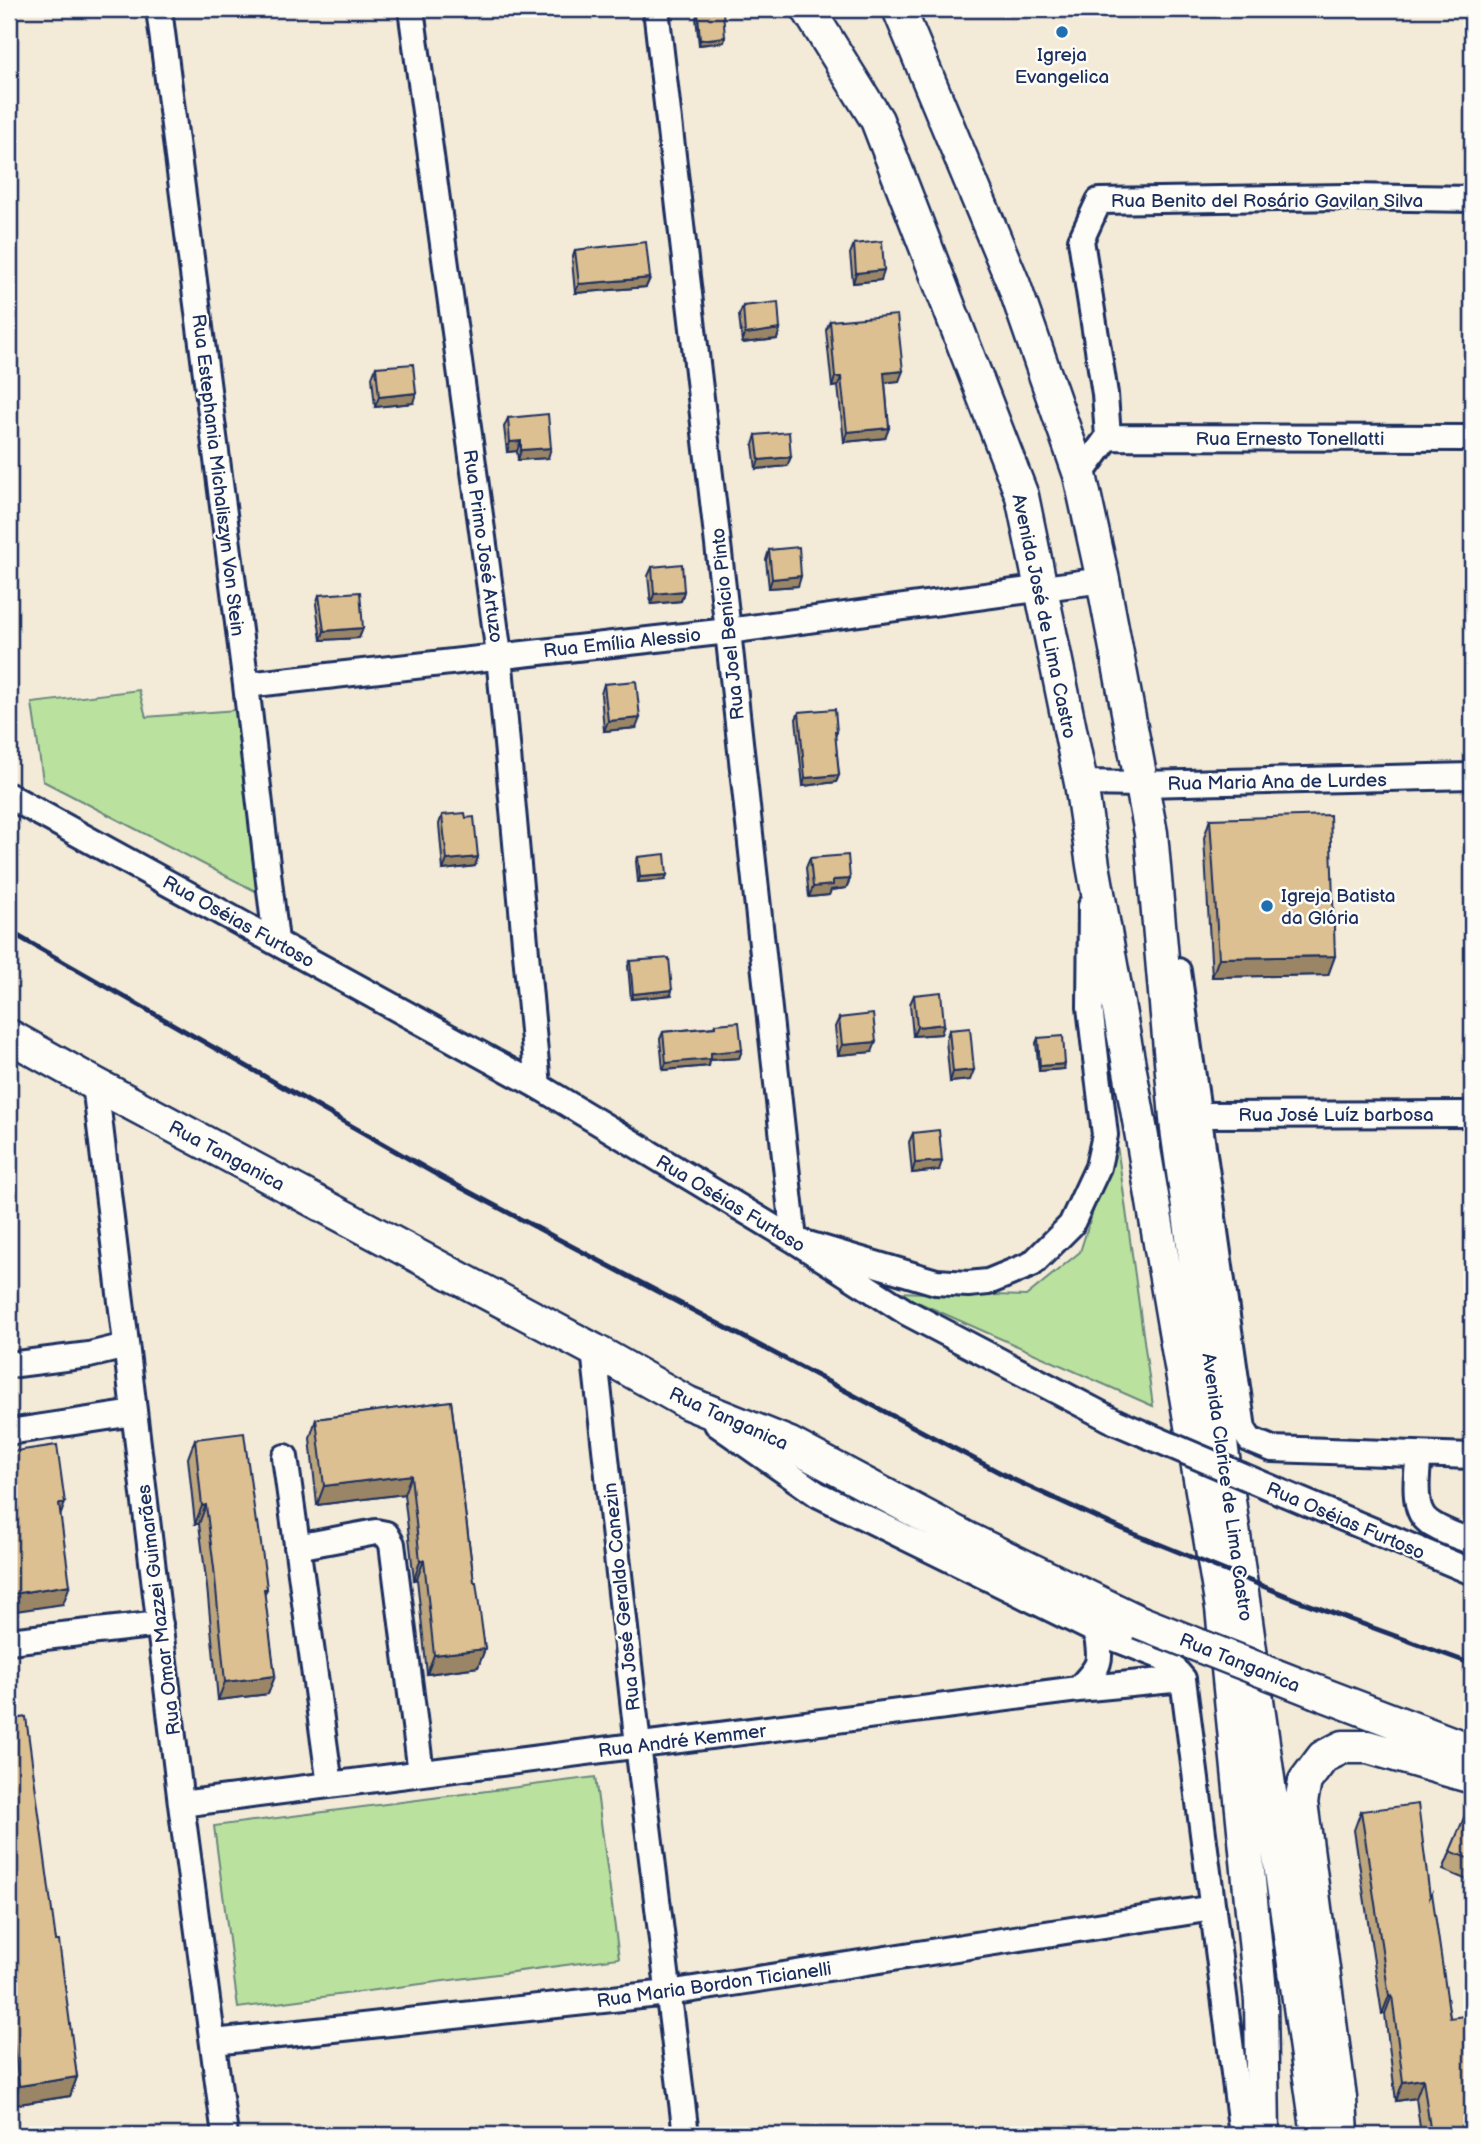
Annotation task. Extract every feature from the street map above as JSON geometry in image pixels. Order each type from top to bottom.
[{"type":"street","name":"Rua Estephania Michaliszyn Von Stein","points":[[159,9],[246,685],[276,941]]},
{"type":"street","name":"Rua Primo José Artuzo","points":[[411,9],[499,655],[538,1086]]},
{"type":"street","name":"Rua Joel Benício Pinto","points":[[656,9],[728,631],[794,1240]]},
{"type":"street","name":"Avenida José de Lima Castro","points":[[808,9],[877,120],[1021,496],[1081,783],[1142,1137]]},
{"type":"street","points":[[899,9],[1014,285],[1080,475],[1151,833],[1188,1122],[1243,1429],[1250,1440],[1272,1449],[1472,1456]]},
{"type":"street","name":"Rua Benito del Rosário Gavilan Silva","points":[[1108,437],[1105,394],[1081,240],[1099,201],[1347,197],[1472,199]]},
{"type":"street","points":[[1080,475],[1108,437]]},
{"type":"street","name":"Rua Ernesto Tonellatti","points":[[1108,437],[1472,439]]},
{"type":"street","name":"Rua Emília Alessio","points":[[246,685],[728,631],[1102,580]]},
{"type":"street","name":"Rua Maria Ana de Lurdes","points":[[1081,783],[1472,776]]},
{"type":"street","name":"Rua Oséias Furtoso","points":[[9,796],[538,1086],[794,1240],[906,1312],[1116,1422],[1472,1572]]},
{"type":"street","points":[[794,1240],[936,1282],[968,1284],[988,1282],[1032,1264],[1071,1225],[1098,1167],[1105,1135],[1090,1007],[1093,865]]},
{"type":"street","name":"Rua Tanganica","points":[[9,1036],[594,1349],[688,1403],[790,1444],[970,1540],[1139,1622],[1472,1751]]},
{"type":"street","name":"Rua Omar Mazzei Guimarães","points":[[95,1084],[181,1804],[225,2135]]},
{"type":"street","name":"Rua José Luíz barbosa","points":[[1188,1122],[1472,1114]]},
{"type":"street","name":"Avenida Clarice de Lima Castro","points":[[1188,1122],[1318,2135]]},
{"type":"street","name":"Avenida Clarice de Lima Castro","points":[[1142,1137],[1222,1608],[1261,2001],[1263,2135]]},
{"type":"street","points":[[9,1365],[89,1355],[127,1346]]},
{"type":"street","name":"Rua José Geraldo Canezin","points":[[594,1349],[638,1745],[686,2135]]},
{"type":"street","points":[[688,1403],[817,1494],[1096,1631],[1165,1658],[1182,1679],[1242,2135]]},
{"type":"street","points":[[9,1432],[134,1413]]},
{"type":"street","points":[[1419,1455],[1418,1500],[1423,1516],[1440,1529],[1472,1542]]},
{"type":"street","points":[[285,1457],[330,1785]]},
{"type":"street","points":[[297,1546],[376,1532],[386,1534],[392,1544],[421,1773]]},
{"type":"street","points":[[9,1641],[160,1624]]},
{"type":"street","points":[[1078,1689],[1097,1669],[1100,1652],[1096,1631]]},
{"type":"street","name":"Rua André Kemmer","points":[[181,1804],[1078,1689],[1182,1679]]},
{"type":"street","points":[[1342,2135],[1340,2098],[1301,1802],[1305,1781],[1323,1757],[1343,1747],[1368,1747],[1472,1777]]},
{"type":"street","name":"Rua Maria Bordon Ticianelli","points":[[214,2042],[668,1993],[1213,1908]]},
{"type":"green space","points":[[139,690],[146,717],[236,710],[259,893],[43,781],[32,703]]},
{"type":"green space","points":[[1116,1138],[1153,1406],[895,1292],[1026,1296],[1080,1252]]},
{"type":"green space","points":[[595,1777],[619,1958],[238,2008],[214,1826]]},
{"type":"building","points":[[723,11],[725,37],[700,40],[698,13]]},
{"type":"building","points":[[882,241],[884,270],[856,273],[854,244]]},
{"type":"building","points":[[646,242],[650,278],[579,284],[575,250]]},
{"type":"building","points":[[778,302],[780,329],[745,334],[743,306]]},
{"type":"building","points":[[897,315],[903,371],[884,373],[889,428],[847,432],[841,377],[835,377],[830,321]]},
{"type":"building","points":[[413,364],[416,393],[379,397],[376,367]]},
{"type":"building","points":[[548,414],[551,448],[521,450],[521,441],[510,442],[508,418]]},
{"type":"building","points":[[789,432],[791,457],[759,460],[756,435]]},
{"type":"building","points":[[799,547],[801,576],[772,579],[769,550]]},
{"type":"building","points":[[682,564],[684,591],[654,594],[652,567]]},
{"type":"building","points":[[360,592],[363,628],[324,631],[319,595]]},
{"type":"building","points":[[636,681],[640,718],[608,721],[604,684]]},
{"type":"building","points":[[835,709],[839,775],[805,778],[799,712]]},
{"type":"building","points":[[465,813],[466,818],[474,817],[478,857],[447,860],[442,815]]},
{"type":"building","name":"Igreja Batista da Glória","points":[[1330,815],[1335,956],[1219,958],[1210,819]]},
{"type":"building","points":[[665,854],[667,875],[640,877],[638,857]]},
{"type":"building","points":[[848,855],[850,879],[833,880],[833,885],[813,887],[810,858]]},
{"type":"building","points":[[669,958],[672,990],[633,994],[630,961]]},
{"type":"building","points":[[941,992],[944,1024],[917,1027],[914,995]]},
{"type":"building","points":[[873,1014],[876,1042],[842,1045],[839,1018]]},
{"type":"building","points":[[739,1022],[742,1050],[711,1053],[711,1059],[666,1063],[663,1032]]},
{"type":"building","points":[[970,1028],[974,1070],[953,1072],[949,1030]]},
{"type":"building","points":[[1063,1036],[1065,1064],[1040,1066],[1038,1038]]},
{"type":"building","points":[[939,1130],[942,1161],[915,1163],[913,1133]]},
{"type":"building","points":[[451,1401],[485,1649],[434,1655],[424,1560],[420,1561],[411,1475],[324,1486],[316,1419]]},
{"type":"building","points":[[244,1433],[264,1565],[267,1589],[264,1589],[275,1676],[225,1682],[214,1568],[206,1505],[202,1506],[195,1439]]},
{"type":"building","points":[[57,1445],[65,1503],[59,1504],[70,1585],[12,1594],[12,1591],[9,1592],[9,1452]]},
{"type":"building","points":[[26,1717],[77,2077],[19,2086],[9,2002],[9,1720]]},
{"type":"building","points":[[1472,1799],[1472,1860],[1450,1851]]},
{"type":"building","points":[[1418,1804],[1450,2018],[1472,2015],[1472,2135],[1431,2135],[1423,2079],[1403,2082],[1392,1995],[1389,1996],[1361,1811]]},
{"type":"railway","points":[[9,931],[441,1177],[1012,1479],[1122,1529],[1297,1600],[1472,1664]]},
{"type":"place","name":"Igreja Evangelica","points":[[1062,32]]},
{"type":"place","name":"Igreja Batista da Glória","points":[[1267,906]]}]
